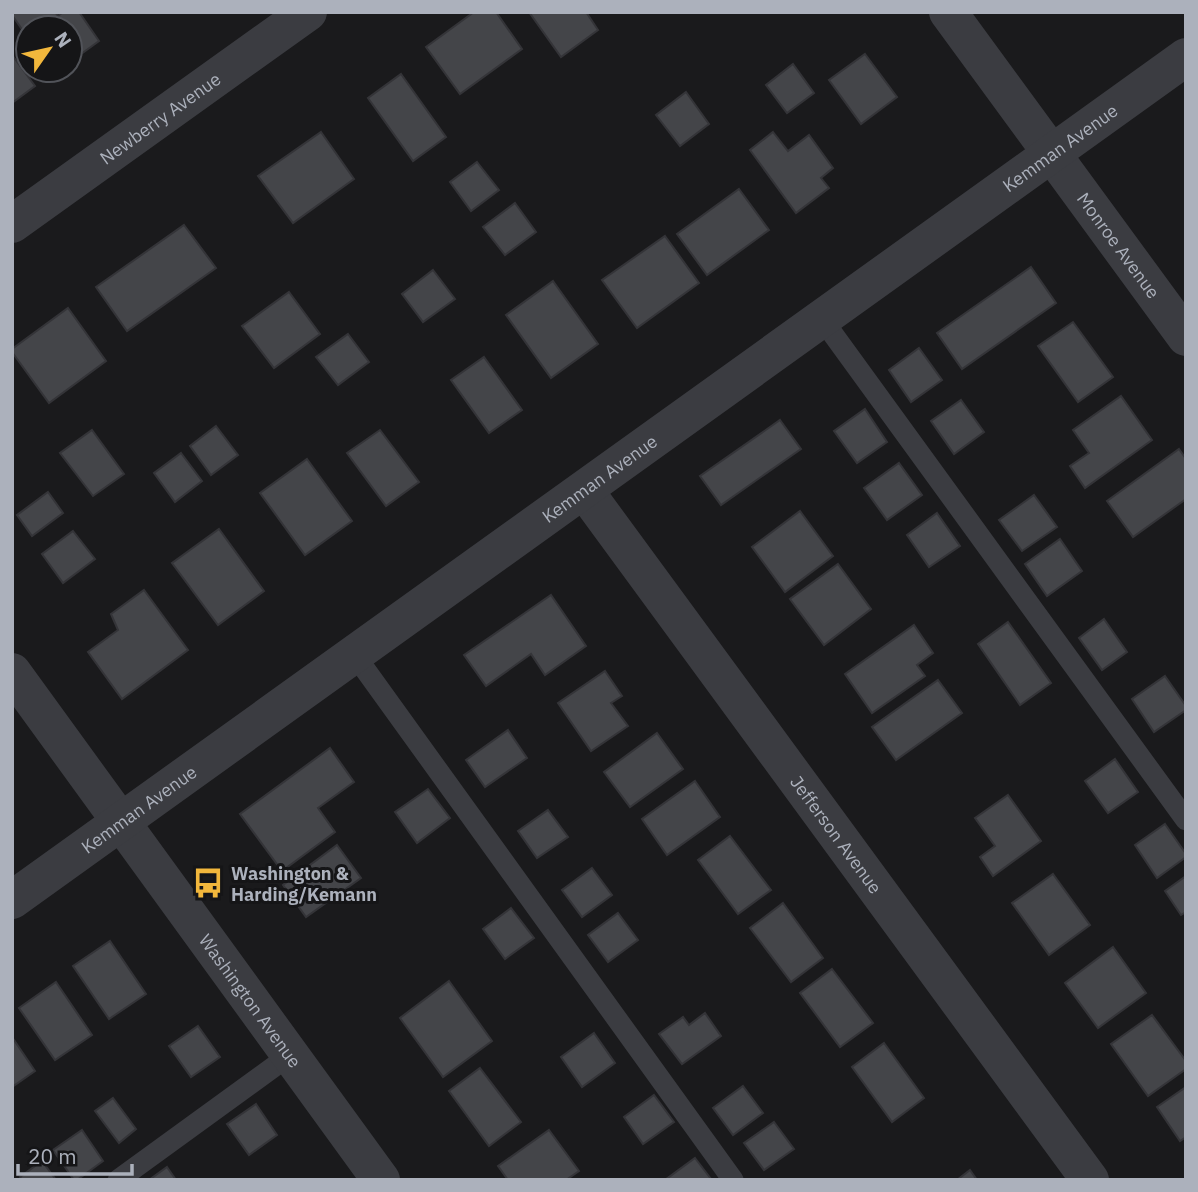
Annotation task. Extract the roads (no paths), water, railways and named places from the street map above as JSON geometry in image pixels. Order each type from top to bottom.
[{"type":"street","name":"Newberry Avenue","points":[[12,224],[308,12]]},
{"type":"street","name":"Monroe Avenue","points":[[948,12],[1186,337]]},
{"type":"street","name":"Kemman Avenue","points":[[12,900],[1186,57]]},
{"type":"street","name":"Jefferson Avenue","points":[[584,490],[1090,1180]]},
{"type":"street","name":"Washington Avenue","points":[[12,672],[381,1180]]},
{"type":"lane","points":[[822,319],[1186,820]]},
{"type":"lane","points":[[354,654],[733,1180]]},
{"type":"lane","points":[[118,1180],[290,1055]]},
{"type":"place","name":"Washington & Harding/Kemann","points":[[208,883]]}]
